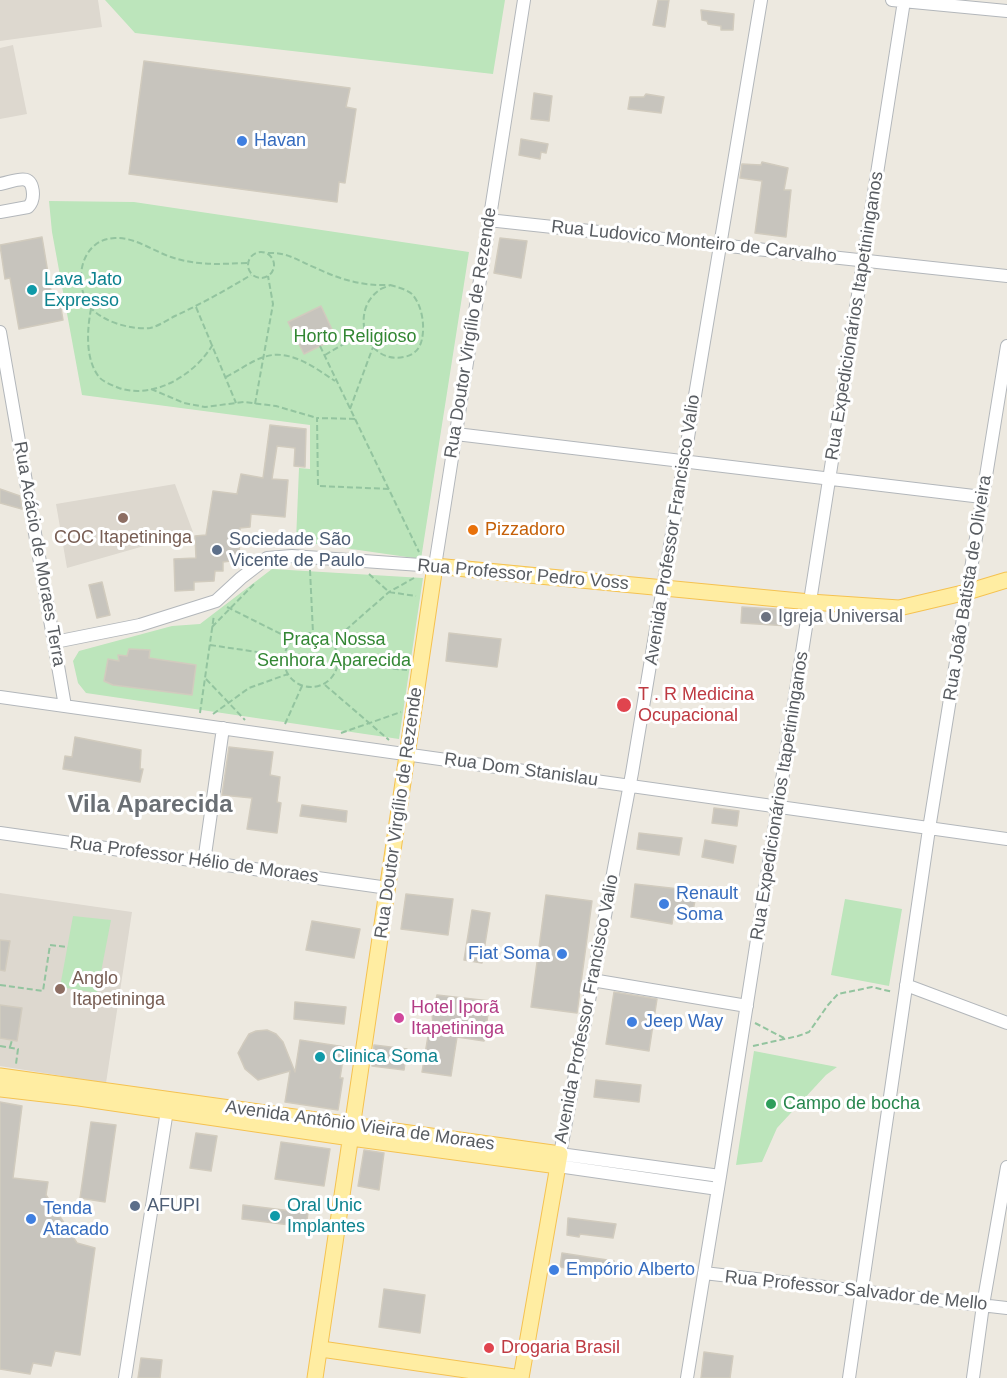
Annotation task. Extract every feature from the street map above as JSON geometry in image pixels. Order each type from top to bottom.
[{"type":"main road","name":"Rua Professor Pedro Voss","points":[[430,566],[810,602],[899,608],[1007,580]]},
{"type":"main road","name":"Rua Doutor Virgílio de Rezende","points":[[315,1378],[431,598],[430,566]]},
{"type":"main road","name":"Avenida Antônio Vieira de Moraes","points":[[6,1083],[559,1160]]},
{"type":"main road","name":"Avenida Professor Francisco Valio","points":[[521,1378],[559,1160]]},
{"type":"main road","points":[[321,1349],[521,1378]]},
{"type":"street","name":"Rua Doutor Virgílio de Rezende","points":[[430,566],[456,434],[524,0]]},
{"type":"street","name":"Avenida Professor Francisco Valio","points":[[559,1160],[630,785],[761,0]]},
{"type":"street","points":[[898,1],[1007,11]]},
{"type":"street","name":"Rua Expedicionários Itapetininganos","points":[[687,1378],[864,260],[898,1]]},
{"type":"street","points":[[0,184],[29,180],[32,184],[33,198],[27,207],[0,212]]},
{"type":"street","name":"Rua Ludovico Monteiro de Carvalho","points":[[488,220],[1007,276]]},
{"type":"street","name":"Rua Acácio de Moraes Terra","points":[[0,332],[65,706]]},
{"type":"street","name":"Rua João Batista de Oliveira","points":[[849,1378],[929,829],[982,497],[1002,411],[1007,346]]},
{"type":"street","points":[[456,434],[982,497]]},
{"type":"street","name":"Rua Professor Pedro Voss","points":[[55,642],[140,625],[216,601],[267,558],[292,556],[430,566]]},
{"type":"street","name":"Rua Dom Stanislau","points":[[0,697],[1007,839]]},
{"type":"street","points":[[204,862],[223,728]]},
{"type":"street","name":"Rua Professor Hélio de Moraes","points":[[0,833],[388,888]]},
{"type":"street","points":[[592,980],[746,1012]]},
{"type":"street","points":[[905,990],[1007,1023]]},
{"type":"street","points":[[125,1378],[168,1105]]},
{"type":"street","name":"Avenida Antônio Vieira de Moraes","points":[[559,1160],[720,1176]]},
{"type":"street","name":"Avenida Antônio Vieira de Moraes","points":[[559,1160],[718,1189]]},
{"type":"street","points":[[973,1378],[1007,1167]]},
{"type":"street","name":"Rua Professor Salvador de Mello","points":[[704,1273],[1007,1308]]},
{"type":"path","points":[[247,263],[210,265],[187,261],[170,257],[140,243],[114,237],[94,246],[85,257],[79,281],[91,308],[111,321],[140,328],[152,327],[196,307],[251,275]]},
{"type":"path","points":[[268,254],[273,260],[272,273],[260,279],[251,275],[247,263],[255,253],[279,252],[355,283],[371,286],[390,285],[412,294],[423,322],[420,346],[410,356],[396,359],[378,352],[373,347],[364,332],[362,322],[363,314],[377,291],[390,285]]},
{"type":"path","points":[[255,404],[273,304],[268,276]]},
{"type":"path","points":[[196,307],[236,403]]},
{"type":"path","points":[[91,308],[87,330],[92,364],[99,378],[124,390],[151,388],[178,379],[206,357],[213,344]]},
{"type":"path","points":[[325,356],[364,332]]},
{"type":"path","points":[[320,346],[389,489],[430,566]]},
{"type":"path","points":[[350,409],[373,347]]},
{"type":"path","points":[[226,377],[265,356],[279,355],[299,359],[338,382]]},
{"type":"path","points":[[151,388],[184,403],[205,407],[236,403],[255,404],[276,406],[317,418],[355,419]]},
{"type":"path","points":[[317,418],[318,486],[389,489]]},
{"type":"path","points":[[310,557],[313,633]]},
{"type":"path","points":[[354,560],[389,592],[431,598]]},
{"type":"path","points":[[332,642],[389,592],[416,576]]},
{"type":"path","points":[[212,627],[260,579]]},
{"type":"path","points":[[199,725],[216,601],[293,640]]},
{"type":"path","points":[[313,633],[332,642],[339,663],[334,675],[324,684],[309,687],[294,681],[288,674],[284,656],[293,640],[302,634],[313,633]]},
{"type":"path","points":[[210,645],[284,656]]},
{"type":"path","points":[[339,663],[420,671]]},
{"type":"path","points":[[199,725],[249,688],[288,674]]},
{"type":"path","points":[[205,678],[257,733]]},
{"type":"path","points":[[324,684],[408,755]]},
{"type":"path","points":[[279,736],[302,686]]},
{"type":"path","points":[[337,735],[414,707]]},
{"type":"path","points":[[0,985],[43,992],[50,945],[68,947]]},
{"type":"path","points":[[740,1050],[810,1032],[838,994],[872,987],[905,990]]},
{"type":"path","points":[[746,1012],[784,1038]]},
{"type":"path","points":[[10,1047],[12,1040]]},
{"type":"path","points":[[0,1046],[18,1049],[6,1083]]},
{"type":"shaded area","points":[[0,0],[98,0],[102,27],[0,41]]},
{"type":"shaded area","points":[[13,45],[27,114],[0,119],[0,48]]},
{"type":"shaded area","name":"COC Itapetininga","points":[[175,484],[193,532],[67,568],[56,504]]},
{"type":"shaded area","name":"Anglo Itapetininga","points":[[0,893],[132,912],[106,1083],[0,1066]]},
{"type":"green space","points":[[105,0],[505,0],[493,74],[135,33]]},
{"type":"green space","name":"Horto Religioso","points":[[49,201],[134,202],[469,252],[421,559],[296,541],[299,468],[310,469],[310,425],[82,395],[52,232]]},
{"type":"green space","name":"Praça Nossa Senhora Aparecida","points":[[272,569],[423,578],[399,739],[86,693],[78,683],[73,661],[79,651],[172,626],[200,624]]},
{"type":"green space","points":[[845,899],[902,909],[889,986],[831,975]]},
{"type":"green space","points":[[73,916],[111,920],[97,993],[60,987]]},
{"type":"green space","name":"Campo de bocha","points":[[754,1051],[837,1067],[826,1075],[777,1128],[762,1162],[736,1165]]},
{"type":"building","points":[[658,0],[669,0],[665,27],[653,25]]},
{"type":"building","points":[[701,10],[734,14],[733,30],[721,30],[721,26],[708,24],[707,21],[702,20]]},
{"type":"building","name":"Havan","points":[[144,61],[350,88],[346,107],[356,109],[345,183],[339,182],[337,202],[129,174]]},
{"type":"building","points":[[534,93],[552,96],[549,121],[531,119]]},
{"type":"building","points":[[646,94],[664,97],[661,113],[628,109],[630,97],[644,97]]},
{"type":"building","points":[[521,139],[548,144],[546,153],[541,152],[540,159],[519,155]]},
{"type":"building","points":[[762,162],[788,168],[784,190],[791,190],[786,237],[755,233],[762,181],[740,178],[742,164],[761,165]]},
{"type":"building","points":[[42,237],[53,303],[60,302],[63,320],[19,329],[10,278],[5,279],[0,245]]},
{"type":"building","points":[[500,238],[527,241],[521,278],[494,273]]},
{"type":"building","points":[[321,306],[336,338],[304,354],[288,322]]},
{"type":"building","points":[[270,425],[306,429],[305,467],[294,466],[295,448],[277,446],[272,479],[288,480],[285,517],[251,514],[250,527],[240,528],[239,560],[223,562],[223,571],[215,571],[214,581],[194,582],[194,590],[175,591],[174,559],[196,558],[195,536],[206,535],[213,491],[237,494],[241,474],[263,478]]},
{"type":"building","points":[[0,489],[20,496],[22,509],[0,503]]},
{"type":"building","points":[[102,582],[110,615],[97,618],[89,585]]},
{"type":"building","name":"Igreja Universal","points":[[742,607],[790,610],[789,626],[741,623]]},
{"type":"building","points":[[449,633],[501,639],[497,667],[446,661]]},
{"type":"building","points":[[129,649],[150,650],[149,658],[196,665],[192,695],[113,685],[104,681],[108,659],[119,661],[118,655],[127,656]]},
{"type":"building","points":[[75,737],[141,750],[140,769],[143,769],[140,782],[63,769],[65,756],[72,757]]},
{"type":"building","points":[[229,747],[273,752],[270,775],[280,777],[277,802],[281,803],[277,833],[247,829],[252,798],[222,795]]},
{"type":"building","points":[[302,805],[347,811],[346,822],[300,816]]},
{"type":"building","points":[[714,808],[739,811],[737,826],[712,823]]},
{"type":"building","points":[[639,833],[682,838],[679,855],[637,849]]},
{"type":"building","points":[[705,840],[736,846],[733,863],[702,857]]},
{"type":"building","name":"Renault Soma","points":[[635,884],[697,891],[691,920],[673,917],[672,924],[631,917]]},
{"type":"building","points":[[406,894],[453,899],[448,935],[401,929]]},
{"type":"building","name":"Fiat Soma","points":[[546,895],[592,901],[577,1013],[531,1007]]},
{"type":"building","points":[[472,910],[490,913],[482,963],[464,960]]},
{"type":"building","points":[[312,921],[360,929],[354,958],[306,950]]},
{"type":"building","points":[[0,940],[10,941],[5,971],[0,970]]},
{"type":"building","name":"Jeep Way","points":[[614,992],[657,999],[649,1051],[606,1044]]},
{"type":"building","points":[[437,995],[490,1001],[484,1041],[457,1037],[451,1076],[422,1072],[428,1036],[434,1037],[431,1002],[436,1000]]},
{"type":"building","points":[[295,1002],[346,1007],[344,1024],[294,1019]]},
{"type":"building","points":[[0,1005],[22,1008],[17,1041],[0,1038]]},
{"type":"building","points":[[267,1030],[276,1034],[283,1042],[295,1072],[300,1040],[345,1047],[338,1110],[285,1102],[290,1071],[258,1080],[245,1069],[238,1053],[243,1044],[249,1034]]},
{"type":"building","points":[[374,1045],[407,1049],[404,1070],[372,1066]]},
{"type":"building","points":[[596,1080],[641,1085],[639,1102],[594,1097]]},
{"type":"building","name":"Tenda Atacado","points":[[0,1102],[22,1106],[13,1178],[48,1182],[46,1195],[77,1243],[95,1248],[80,1355],[55,1351],[51,1366],[33,1363],[30,1374],[0,1369]]},
{"type":"building","points":[[91,1122],[116,1125],[105,1202],[80,1198]]},
{"type":"building","points":[[196,1133],[217,1136],[211,1171],[190,1168]]},
{"type":"building","points":[[281,1142],[330,1149],[324,1186],[275,1179]]},
{"type":"building","points":[[364,1150],[384,1153],[379,1190],[358,1186]]},
{"type":"building","name":"Oral Unic Implantes","points":[[243,1205],[308,1213],[306,1227],[242,1219]]},
{"type":"building","points":[[568,1218],[616,1224],[613,1238],[580,1234],[579,1237],[567,1235]]},
{"type":"building","points":[[562,1253],[614,1261],[612,1276],[560,1267]]},
{"type":"building","points":[[384,1289],[425,1295],[420,1333],[379,1327]]},
{"type":"building","points":[[704,1352],[733,1356],[730,1378],[701,1378]]},
{"type":"building","points":[[141,1358],[162,1360],[160,1378],[138,1378]]},
{"type":"place","name":"Havan","points":[[242,141]]},
{"type":"place","name":"Lava Jato Expresso","points":[[32,290]]},
{"type":"place","name":"COC Itapetininga","points":[[123,518]]},
{"type":"place","name":"Pizzadoro","points":[[473,530]]},
{"type":"place","name":"Sociedade São Vicente de Paulo","points":[[217,550]]},
{"type":"place","name":"Igreja Universal","points":[[766,617]]},
{"type":"place","name":"T . R Medicina Ocupacional","points":[[624,705]]},
{"type":"place","name":"Renault Soma","points":[[664,904]]},
{"type":"place","name":"Fiat Soma","points":[[562,954]]},
{"type":"place","name":"Anglo Itapetininga","points":[[60,989]]},
{"type":"place","name":"Hotel Iporã Itapetininga","points":[[399,1018]]},
{"type":"place","name":"Jeep Way","points":[[632,1022]]},
{"type":"place","name":"Clinica Soma","points":[[320,1057]]},
{"type":"place","name":"Campo de bocha","points":[[771,1104]]},
{"type":"place","name":"AFUPI","points":[[135,1206]]},
{"type":"place","name":"Oral Unic Implantes","points":[[275,1216]]},
{"type":"place","name":"Tenda Atacado","points":[[31,1219]]},
{"type":"place","name":"Empório Alberto","points":[[554,1270]]},
{"type":"place","name":"Drogaria Brasil","points":[[489,1348]]},
{"type":"district","name":"Vila Aparecida","points":[[150,805]]}]
